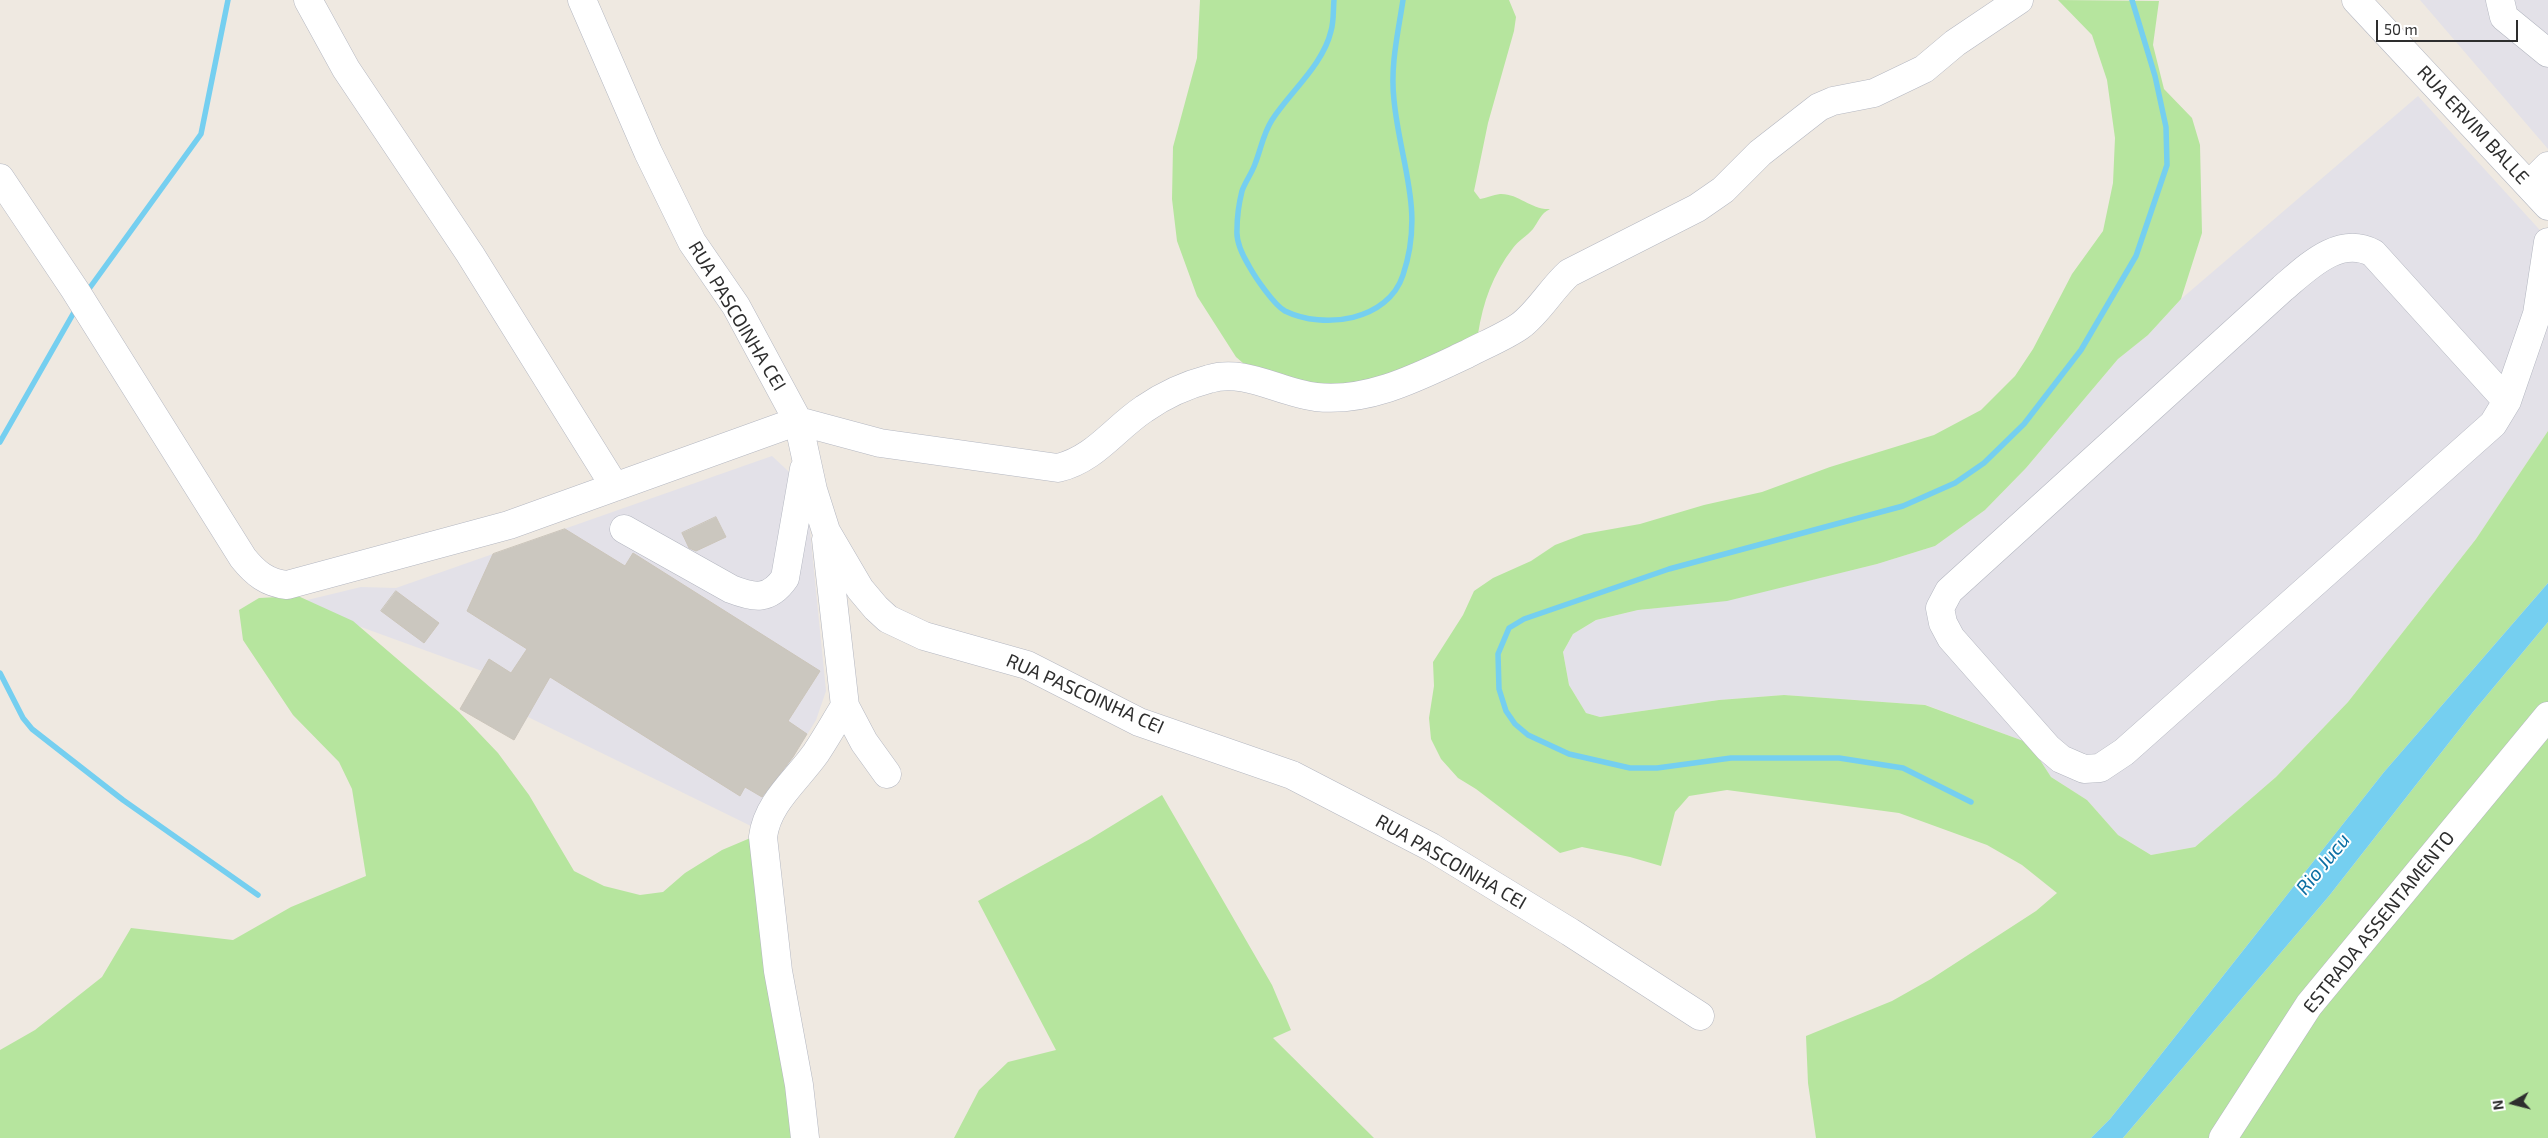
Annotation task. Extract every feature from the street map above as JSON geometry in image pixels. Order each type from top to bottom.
[{"type":"street","points":[[308,0],[346,69],[470,254],[615,487]]},
{"type":"street","name":"RUA PASCOINHA CEI","points":[[582,0],[648,152],[692,242],[736,306],[798,420],[813,490],[826,531],[860,589],[888,619],[924,636],[1002,656],[1026,665],[1139,722],[1292,775],[1431,847],[1570,932],[1700,1016]]},
{"type":"street","points":[[0,178],[75,290],[243,558],[253,570],[272,583],[287,585],[509,525],[798,420],[880,444],[1058,468],[1074,464],[1091,454],[1143,409],[1178,390],[1212,378],[1225,376],[1244,378],[1316,397],[1347,396],[1389,388],[1430,372],[1522,325],[1556,284],[1569,273],[1696,208],[1723,190],[1760,153],[1819,106],[1874,92],[1924,69],[1955,43],[2019,0]]},
{"type":"street","name":"RUA ERVIM BALLE","points":[[2356,0],[2548,206]]},
{"type":"street","points":[[2500,0],[2504,17],[2548,53]]},
{"type":"street","points":[[2529,185],[2548,166]]},
{"type":"street","points":[[2507,401],[2373,253],[2362,247],[2335,250],[2317,260],[2283,288],[1949,591],[1940,608],[1943,623],[1951,638],[2048,748],[2074,766],[2084,769],[2100,768],[2124,752],[2493,424],[2507,401],[2538,314],[2548,242]]},
{"type":"street","points":[[624,529],[731,589],[748,596],[762,596],[777,590],[785,578],[806,458]]},
{"type":"street","points":[[826,531],[845,706],[864,742],[887,774]]},
{"type":"street","points":[[805,1138],[800,1093],[778,971],[763,837],[764,823],[772,808],[816,752],[845,706]]},
{"type":"street","name":"ESTRADA ASSENTAMENTO","points":[[2223,1138],[2309,1005],[2548,716]]},
{"type":"shaded area","points":[[2420,0],[2548,0],[2548,149]]},
{"type":"shaded area","points":[[2418,96],[2548,239],[2548,431],[2476,539],[2348,702],[2276,777],[2195,847],[2151,855],[2118,835],[2087,800],[2051,777],[2029,743],[1926,705],[1784,695],[1719,700],[1600,717],[1586,713],[1569,685],[1563,652],[1573,634],[1596,620],[1638,610],[1727,600],[1877,564],[1935,546],[1985,510],[2026,468],[2118,359],[2148,335],[2181,299]]},
{"type":"shaded area","points":[[772,456],[801,483],[806,491],[826,691],[816,720],[751,826],[528,717],[514,740],[460,709],[482,671],[295,603],[361,587],[396,588]]},
{"type":"green space","points":[[1200,0],[1509,0],[1516,17],[1514,31],[1488,123],[1474,191],[1480,199],[1507,194],[1537,207],[1550,209],[1542,215],[1531,232],[1515,245],[1494,278],[1486,300],[1478,334],[1349,397],[1258,376],[1236,357],[1197,296],[1177,241],[1172,199],[1173,147],[1197,58]]},
{"type":"green space","points":[[2058,0],[2159,1],[2153,45],[2164,89],[2192,118],[2200,145],[2202,233],[2181,299],[2148,335],[2118,359],[2026,468],[1985,510],[1935,546],[1877,564],[1727,601],[1638,610],[1596,620],[1573,634],[1563,652],[1569,685],[1586,713],[1600,717],[1719,700],[1784,695],[1925,705],[2029,743],[2051,777],[2087,800],[2118,835],[2151,855],[2195,847],[2276,777],[2348,702],[2476,539],[2548,431],[2548,583],[2384,772],[2110,1119],[2091,1138],[1816,1138],[1808,1083],[1806,1036],[1892,1001],[1931,979],[2036,911],[2057,893],[2022,865],[1987,845],[1899,813],[1727,790],[1689,796],[1675,812],[1661,866],[1630,857],[1582,847],[1560,853],[1476,789],[1458,778],[1441,759],[1431,739],[1429,718],[1434,686],[1433,662],[1463,615],[1474,591],[1493,578],[1531,561],[1555,545],[1584,534],[1640,524],[1704,505],[1762,492],[1830,467],[1934,435],[1981,410],[2015,376],[2033,349],[2072,274],[2103,231],[2113,183],[2115,138],[2107,80],[2092,35]]},
{"type":"green space","points":[[298,596],[353,621],[459,712],[498,753],[529,795],[574,871],[604,886],[640,895],[663,892],[685,873],[722,850],[774,828],[771,865],[814,1138],[0,1138],[0,1050],[35,1030],[102,977],[131,928],[233,940],[291,907],[366,876],[352,789],[339,762],[293,715],[243,640],[239,610],[259,598]]},
{"type":"green space","points":[[2548,622],[2548,1138],[2123,1138],[2329,896],[2473,712]]},
{"type":"green space","points":[[1162,795],[1272,985],[1291,1030],[1273,1038],[1374,1138],[954,1138],[979,1090],[1008,1062],[1056,1050],[978,901],[1090,839]]},
{"type":"water","name":"Rio Jucu","points":[[2548,583],[2548,622],[2473,712],[2329,896],[2123,1138],[2091,1138],[2110,1119],[2384,772]]},
{"type":"building","points":[[716,517],[726,537],[696,551],[689,548],[682,533]]},
{"type":"building","points":[[565,529],[625,566],[633,553],[820,671],[788,721],[807,734],[793,757],[762,797],[745,787],[740,796],[550,677],[514,740],[460,709],[489,659],[511,673],[527,649],[467,611],[493,554]]},
{"type":"building","points":[[396,591],[439,623],[424,643],[381,611]]},
{"type":"waterway","points":[[86,293],[201,134],[228,0]]},
{"type":"waterway","points":[[1334,0],[1333,23],[1327,43],[1314,67],[1269,125],[1254,167],[1242,191],[1237,225],[1237,234],[1242,253],[1270,297],[1285,311],[1301,317],[1318,320],[1336,320],[1369,312],[1384,303],[1395,291],[1403,275],[1412,229],[1411,208],[1393,87],[1395,50],[1403,0]]},
{"type":"waterway","points":[[1971,802],[1903,768],[1839,758],[1731,758],[1657,768],[1630,768],[1569,754],[1528,735],[1515,724],[1506,711],[1499,689],[1498,654],[1509,628],[1524,619],[1669,569],[1903,506],[1955,483],[1984,463],[2024,424],[2081,350],[2136,256],[2167,165],[2166,127],[2155,76],[2132,0]]},
{"type":"waterway","points":[[0,442],[77,307]]},
{"type":"waterway","points":[[0,673],[23,718],[32,729],[123,800],[258,895]]}]
